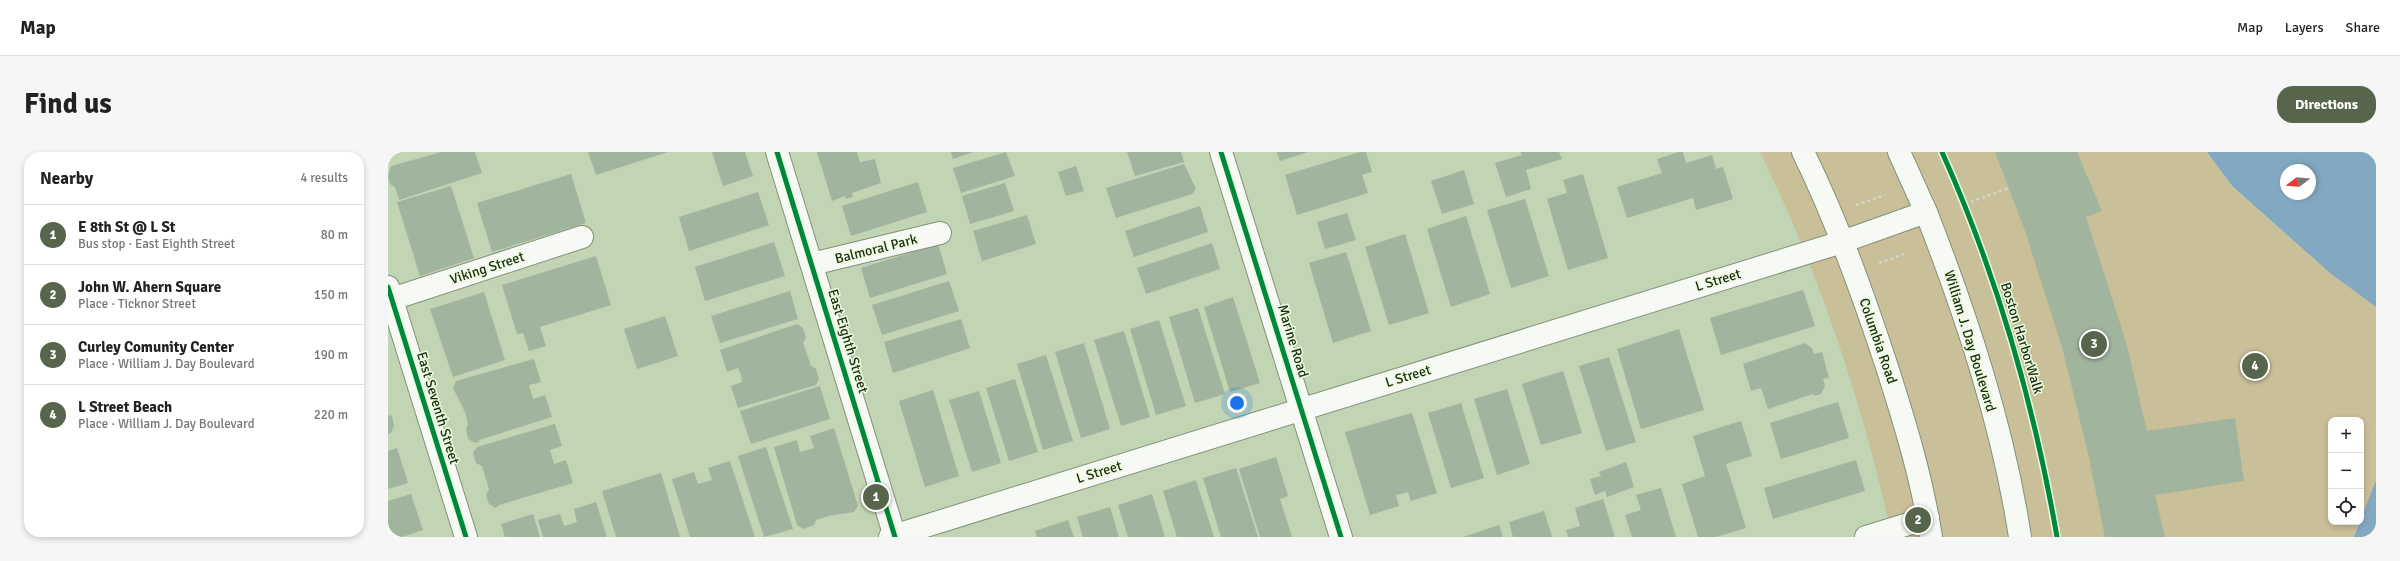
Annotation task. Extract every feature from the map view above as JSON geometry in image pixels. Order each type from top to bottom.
[{"type":"main road","name":"East Eighth Street","points":[[777,152],[812,264],[893,537]]},
{"type":"main road","name":"Marine Road","points":[[1221,152],[1341,537]]},
{"type":"main road","name":"Columbia Road","points":[[1803,152],[1842,242],[1866,304],[1914,455],[1930,528]]},
{"type":"main road","name":"William J. Day Boulevard","points":[[1899,152],[1926,212],[1951,277],[1980,364],[2007,474],[2020,537]]},
{"type":"main road","name":"L Street","points":[[893,537],[1842,242],[1926,212]]},
{"type":"main road","name":"Balmoral Park","points":[[812,264],[940,233]]},
{"type":"main road","name":"Viking Street","points":[[390,293],[582,237]]},
{"type":"main road","name":"East Seventh Street","points":[[390,293],[466,537]]},
{"type":"main road","points":[[1866,537],[1930,528]]},
{"type":"path","points":[[1965,204],[2009,188]]},
{"type":"path","points":[[1855,205],[1885,194]]},
{"type":"path","points":[[1962,198],[1967,211]]},
{"type":"path","points":[[1876,264],[1907,254]]},
{"type":"shaded area","points":[[1760,152],[2207,152],[2232,187],[2330,273],[2376,307],[2376,480],[2364,512],[2364,417],[2328,417],[2328,525],[2359,525],[2354,537],[1892,537],[1868,438],[1838,340],[1802,245]]},
{"type":"water","points":[[2207,152],[2376,152],[2376,307],[2330,273],[2232,186]]},
{"type":"water","points":[[2376,480],[2376,537],[2354,537],[2359,525],[2364,525],[2364,511]]},
{"type":"building","points":[[442,152],[475,152],[482,173],[399,200],[395,187],[390,184],[388,177],[391,166]]},
{"type":"building","points":[[588,152],[668,152],[596,175]]},
{"type":"building","points":[[712,152],[745,152],[753,176],[723,186]]},
{"type":"building","points":[[817,152],[857,152],[860,162],[875,159],[881,183],[852,193],[853,197],[845,199],[845,196],[832,201]]},
{"type":"building","points":[[951,152],[973,152],[953,159]]},
{"type":"building","points":[[1006,152],[1015,176],[961,193],[953,168]]},
{"type":"building","points":[[1127,152],[1181,152],[1184,162],[1135,176]]},
{"type":"building","points":[[1277,152],[1308,152],[1280,161]]},
{"type":"building","points":[[1360,152],[1366,152],[1372,172],[1362,175],[1368,193],[1297,215],[1285,175]]},
{"type":"building","points":[[1520,152],[1559,152],[1562,159],[1526,170],[1531,189],[1506,197],[1495,163],[1522,155]]},
{"type":"building","points":[[1683,152],[1686,163],[1712,155],[1716,169],[1723,167],[1733,199],[1696,210],[1693,198],[1627,218],[1617,187],[1662,173],[1657,159]]},
{"type":"building","points":[[1995,152],[2077,152],[2102,211],[2086,217],[2126,342],[2147,431],[2235,418],[2244,481],[2155,495],[2165,537],[2105,537],[2088,453],[2062,347],[2025,231]]},
{"type":"building","points":[[1184,164],[1196,189],[1192,194],[1116,218],[1106,188]]},
{"type":"building","points":[[1076,166],[1084,191],[1066,196],[1058,172]]},
{"type":"building","points":[[1464,170],[1474,204],[1442,214],[1431,181]]},
{"type":"building","points":[[571,174],[586,223],[492,252],[477,203]]},
{"type":"building","points":[[1583,174],[1608,258],[1568,270],[1547,199],[1567,193],[1563,180]]},
{"type":"building","points":[[918,182],[927,212],[851,236],[842,206]]},
{"type":"building","points":[[1005,183],[1014,211],[970,224],[962,196]]},
{"type":"building","points":[[451,186],[474,258],[420,276],[397,202]]},
{"type":"building","points":[[758,192],[769,225],[689,251],[679,217]]},
{"type":"building","points":[[1525,199],[1549,276],[1511,288],[1487,210]]},
{"type":"building","points":[[1200,206],[1208,232],[1134,257],[1125,231]]},
{"type":"building","points":[[1347,213],[1356,240],[1325,249],[1317,222]]},
{"type":"building","points":[[1027,215],[1036,244],[982,261],[973,231]]},
{"type":"building","points":[[1466,216],[1490,294],[1451,307],[1427,229]]},
{"type":"building","points":[[1405,234],[1429,313],[1389,325],[1365,247]]},
{"type":"building","points":[[774,242],[785,276],[705,301],[695,267]]},
{"type":"building","points":[[1212,243],[1220,269],[1146,294],[1137,268]]},
{"type":"building","points":[[938,244],[947,274],[870,298],[861,268]]},
{"type":"building","points":[[1346,252],[1371,331],[1333,343],[1309,263]]},
{"type":"building","points":[[596,256],[611,305],[540,327],[546,346],[529,351],[523,333],[517,334],[502,285]]},
{"type":"building","points":[[949,281],[959,311],[882,335],[872,305]]},
{"type":"building","points":[[1803,290],[1815,326],[1721,355],[1710,318]]},
{"type":"building","points":[[790,291],[798,319],[720,343],[711,316]]},
{"type":"building","points":[[484,292],[505,360],[453,377],[430,309]]},
{"type":"building","points":[[1233,297],[1260,383],[1230,392],[1204,307]]},
{"type":"building","points":[[1198,308],[1225,394],[1195,403],[1169,317]]},
{"type":"building","points":[[665,316],[678,356],[637,369],[624,329]]},
{"type":"building","points":[[961,319],[970,348],[893,373],[884,342]]},
{"type":"building","points":[[1159,320],[1186,406],[1156,415],[1130,329]]},
{"type":"building","points":[[797,324],[803,328],[806,338],[803,343],[811,366],[816,369],[819,379],[816,385],[738,408],[731,386],[742,382],[741,375],[738,368],[727,372],[720,350]]},
{"type":"building","points":[[1679,329],[1704,410],[1641,429],[1617,349]]},
{"type":"building","points":[[1124,331],[1150,417],[1121,426],[1094,340]]},
{"type":"building","points":[[1084,343],[1110,429],[1081,438],[1055,352]]},
{"type":"building","points":[[1805,343],[1812,348],[1814,354],[1822,352],[1829,378],[1823,379],[1825,386],[1821,394],[1814,396],[1813,394],[1768,409],[1761,388],[1751,391],[1743,364]]},
{"type":"building","points":[[1046,355],[1073,441],[1043,450],[1017,364]]},
{"type":"building","points":[[1609,357],[1636,442],[1606,451],[1579,366]]},
{"type":"building","points":[[534,359],[541,382],[529,385],[533,399],[545,395],[552,417],[479,440],[479,442],[475,443],[468,439],[466,429],[468,424],[465,412],[453,388],[456,381]]},
{"type":"building","points":[[1563,371],[1582,433],[1541,445],[1522,384]]},
{"type":"building","points":[[1015,379],[1038,452],[1009,461],[986,388]]},
{"type":"building","points":[[820,386],[830,419],[751,444],[740,411]]},
{"type":"building","points":[[1507,389],[1530,464],[1497,475],[1474,399]]},
{"type":"building","points":[[933,390],[959,476],[925,487],[899,401]]},
{"type":"building","points":[[979,391],[1001,463],[972,472],[949,400]]},
{"type":"building","points":[[1838,402],[1849,438],[1781,459],[1770,423]]},
{"type":"building","points":[[1461,403],[1484,478],[1451,488],[1428,413]]},
{"type":"building","points":[[1412,413],[1437,493],[1411,501],[1408,492],[1396,495],[1399,506],[1370,515],[1345,432]]},
{"type":"building","points":[[388,415],[392,416],[394,426],[391,433],[388,434]]},
{"type":"building","points":[[1741,421],[1752,456],[1726,464],[1746,528],[1716,537],[1698,537],[1682,484],[1705,476],[1693,436]]},
{"type":"building","points":[[555,424],[562,446],[550,450],[554,464],[566,460],[573,483],[499,505],[496,508],[489,504],[486,495],[489,489],[482,466],[476,463],[473,453],[477,447]]},
{"type":"building","points":[[834,428],[858,506],[854,512],[828,516],[816,520],[814,525],[803,529],[797,525],[774,447],[797,440],[800,452],[814,448],[810,436]]},
{"type":"building","points":[[766,447],[793,529],[764,537],[738,456]]},
{"type":"building","points":[[397,448],[408,483],[388,489],[388,451]]},
{"type":"building","points":[[1276,457],[1288,496],[1280,499],[1292,537],[1260,537],[1239,469]]},
{"type":"building","points":[[1856,460],[1865,491],[1773,519],[1764,488]]},
{"type":"building","points":[[730,461],[755,537],[690,537],[672,479],[694,472],[698,484],[712,480],[708,468]]},
{"type":"building","points":[[1626,462],[1634,487],[1607,497],[1605,491],[1595,495],[1590,479],[1601,476],[1599,472]]},
{"type":"building","points":[[1236,468],[1258,537],[1221,537],[1203,478]]},
{"type":"building","points":[[661,473],[680,537],[616,537],[602,491]]},
{"type":"building","points":[[1196,480],[1214,537],[1177,537],[1163,491]]},
{"type":"building","points":[[1661,488],[1676,537],[1632,537],[1625,515],[1641,510],[1636,495]]},
{"type":"building","points":[[411,494],[423,530],[402,537],[388,537],[388,501]]},
{"type":"building","points":[[1152,494],[1165,537],[1128,537],[1118,505]]},
{"type":"building","points":[[1603,499],[1615,537],[1568,537],[1566,530],[1580,526],[1575,508]]},
{"type":"building","points":[[596,502],[607,537],[543,537],[538,520],[560,514],[564,526],[577,522],[574,509]]},
{"type":"building","points":[[1110,507],[1119,537],[1083,537],[1077,517]]},
{"type":"building","points":[[1544,511],[1552,537],[1513,537],[1509,522]]},
{"type":"building","points":[[533,514],[540,537],[505,537],[501,524]]},
{"type":"building","points":[[1068,520],[1074,537],[1037,537],[1035,531]]},
{"type":"building","points":[[1499,525],[1503,537],[1463,537]]},
{"type":"cycle path","points":[[777,152],[895,537]]},
{"type":"cycle path","points":[[1221,152],[1341,537]]},
{"type":"cycle path","name":"Boston HarborWalk","points":[[1942,152],[1980,245],[2012,341],[2037,438],[2057,537]]},
{"type":"cycle path","points":[[388,287],[466,537]]},
{"type":"place","name":"Curley Comunity Center","points":[[2094,344]]},
{"type":"place","name":"L Street Beach","points":[[2255,366]]},
{"type":"place","name":"E 8th St @ L St","points":[[876,497]]},
{"type":"place","name":"John W. Ahern Square","points":[[1918,520]]}]
